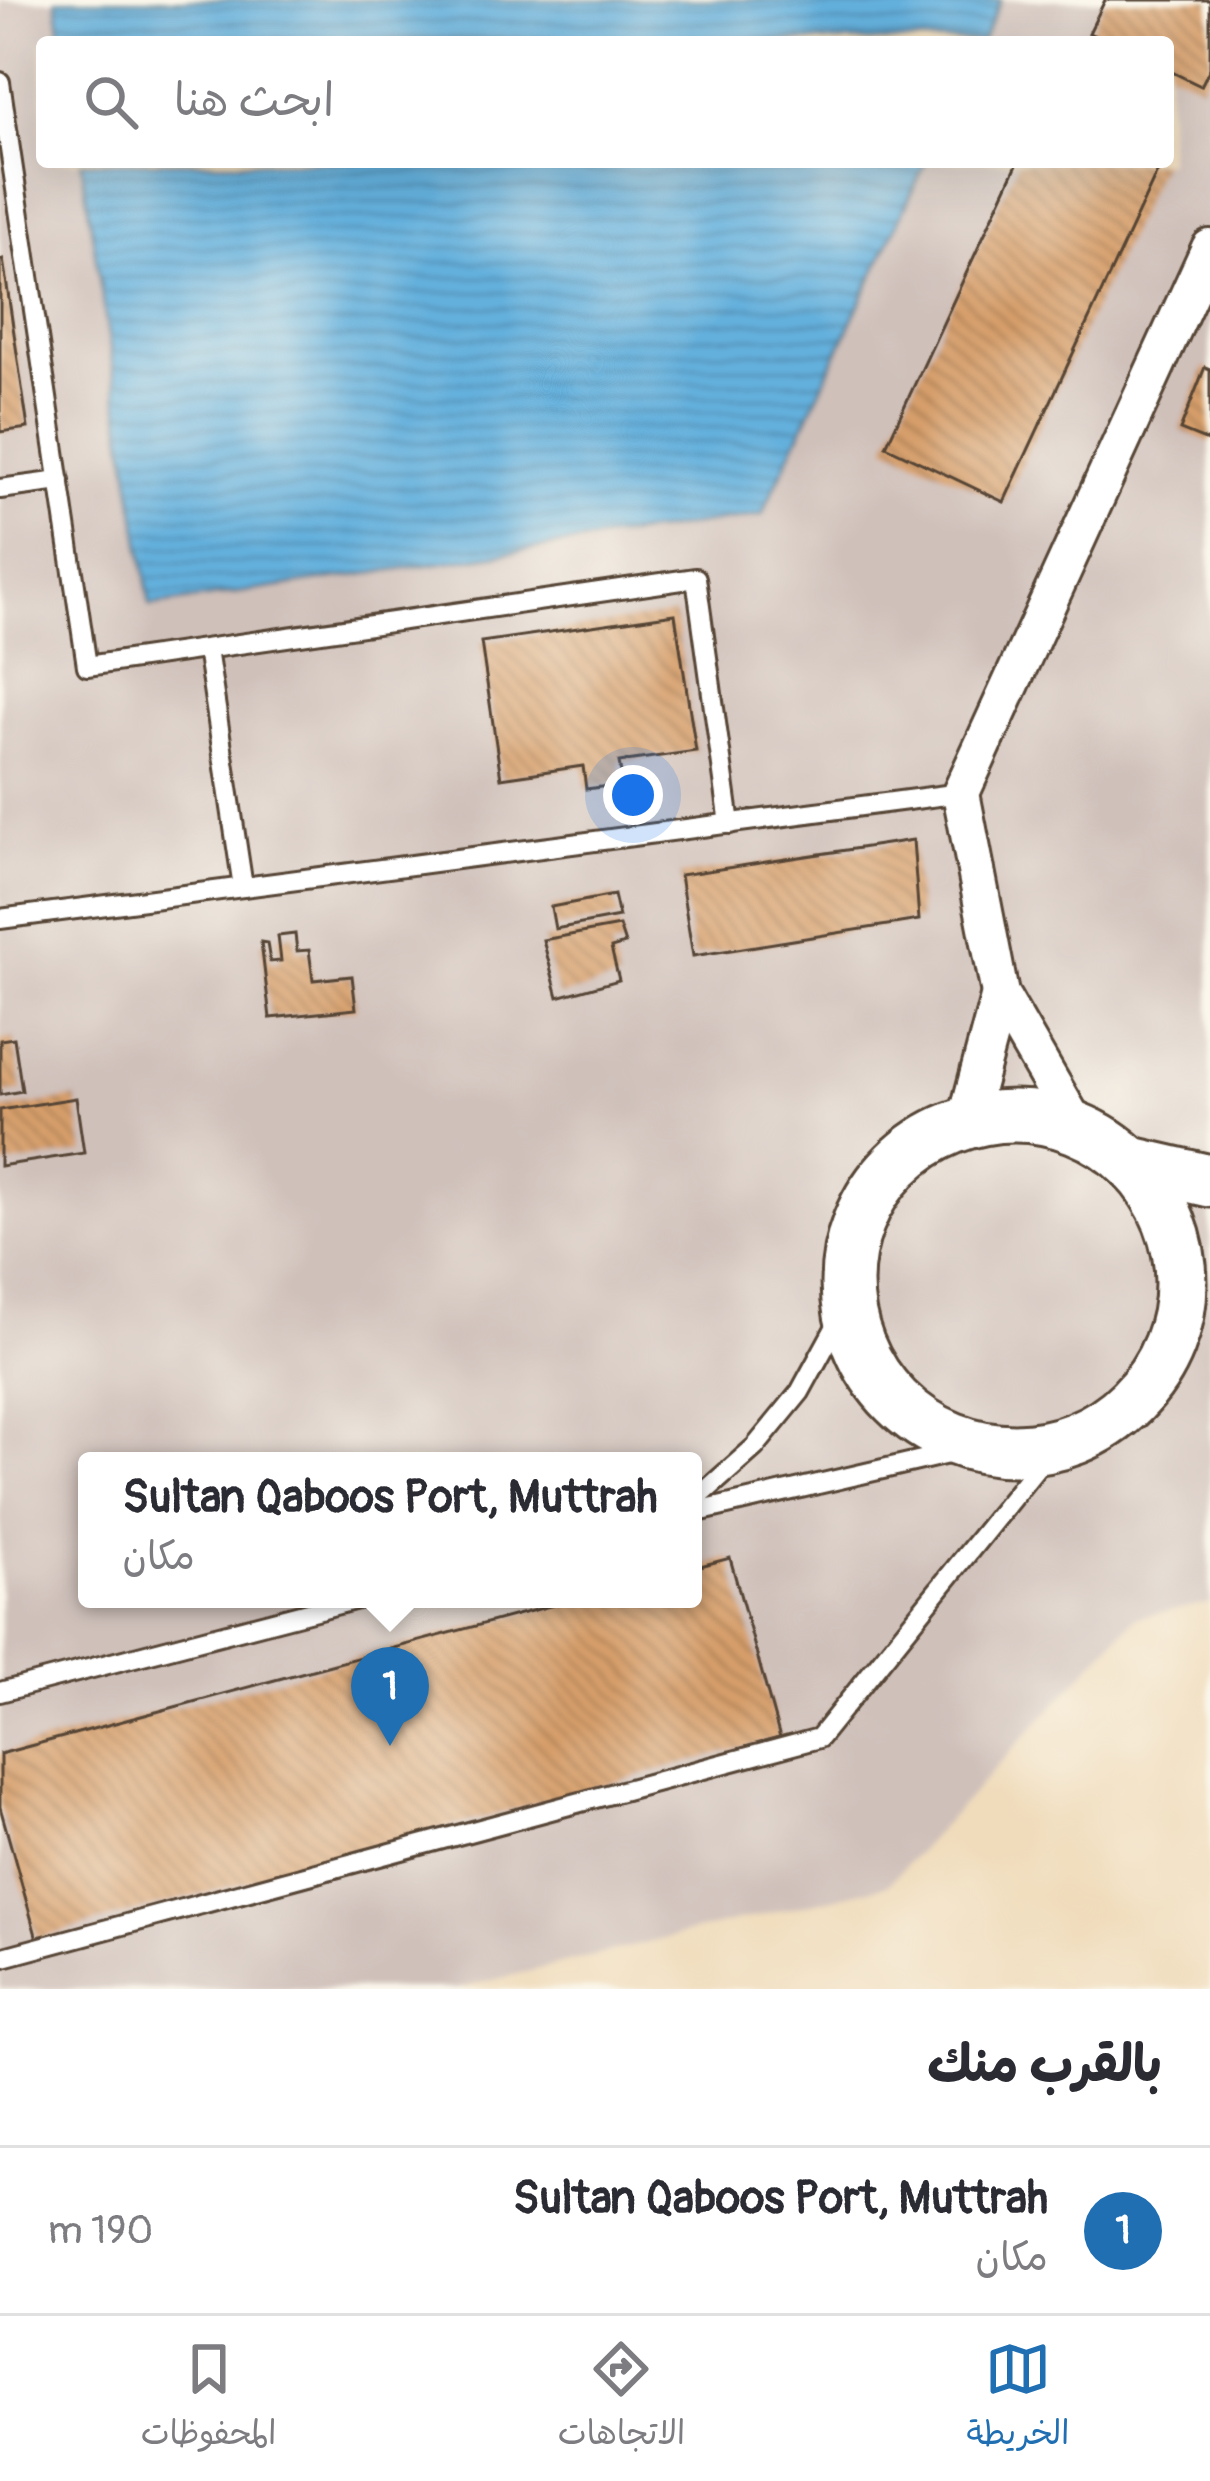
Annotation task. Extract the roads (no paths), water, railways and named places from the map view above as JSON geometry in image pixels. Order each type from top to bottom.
[{"type":"street","points":[[1078,1129],[1000,994],[961,793],[1210,248]]},
{"type":"street","points":[[966,1122],[1000,994]]},
{"type":"street","points":[[1132,1163],[1163,1207],[1177,1240],[1181,1302],[1160,1367],[1132,1402],[1108,1423],[1054,1446],[1019,1451],[978,1447],[932,1429],[900,1406],[868,1366],[855,1338],[845,1277],[854,1230],[882,1178],[923,1142],[966,1122],[1002,1116],[1041,1118],[1078,1129],[1132,1163],[1210,1181]]},
{"type":"street","points":[[1168,1345],[1210,1299]]},
{"type":"lane","points":[[0,82],[87,666],[696,578],[730,824]]},
{"type":"lane","points":[[0,489],[60,481]]},
{"type":"lane","points":[[207,649],[243,887]]},
{"type":"lane","points":[[0,919],[961,793]]},
{"type":"lane","points":[[702,1494],[755,1447],[800,1392],[848,1306]]},
{"type":"lane","points":[[0,1958],[819,1738],[1054,1446]]},
{"type":"lane","points":[[702,1511],[978,1447]]},
{"type":"lane","points":[[0,1692],[323,1608]]},
{"type":"water","points":[[56,0],[1001,0],[985,36],[61,36]]},
{"type":"water","points":[[82,168],[923,168],[762,515],[150,606]]},
{"type":"place","name":"Sultan Qaboos Port, Muttrah","points":[[390,1746]]}]
